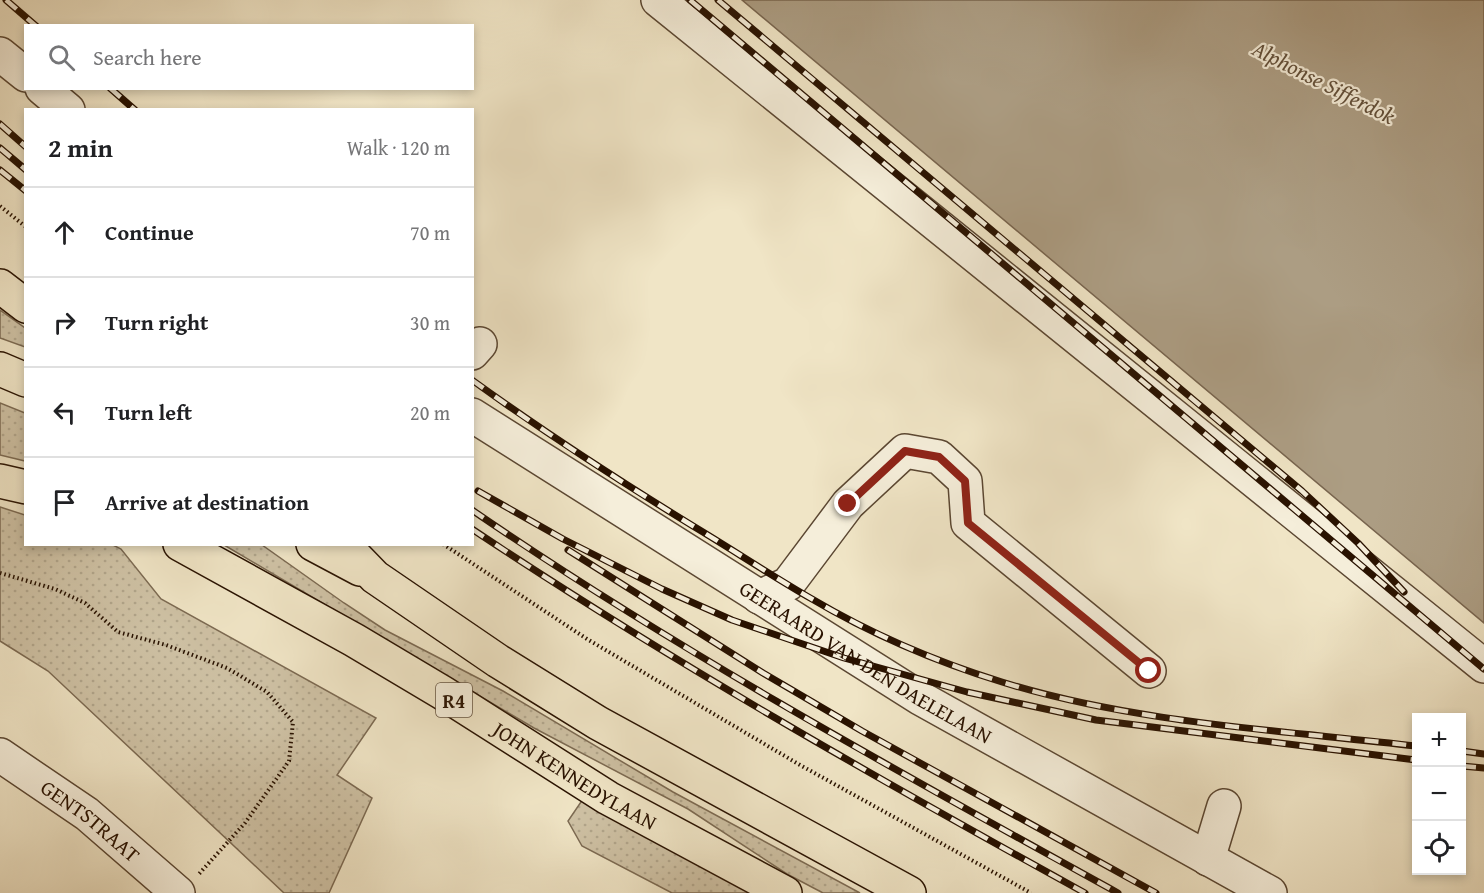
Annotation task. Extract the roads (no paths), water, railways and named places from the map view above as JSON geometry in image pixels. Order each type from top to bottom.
[{"type":"highway","points":[[0,286],[24,304]]},
{"type":"highway","points":[[0,369],[24,379]]},
{"type":"highway","points":[[0,481],[24,487]]},
{"type":"highway","name":"JOHN KENNEDYLAAN","points":[[184,546],[444,693],[608,798],[785,893]]},
{"type":"highway","points":[[317,546],[375,577],[498,661],[598,723],[909,893]]},
{"type":"highway","points":[[345,546],[375,577]]},
{"type":"street","points":[[658,0],[1484,666]]},
{"type":"street","points":[[0,54],[24,73]]},
{"type":"street","points":[[44,90],[66,108]]},
{"type":"street","name":"GEERAARD VAN DEN DAELELAAN","points":[[474,416],[920,698],[1270,893]]},
{"type":"street","points":[[759,597],[788,585],[848,504],[905,451],[939,457],[965,481],[968,523],[1149,671]]},
{"type":"street","name":"GENTSTRAAT","points":[[0,755],[188,884]]},
{"type":"street","points":[[1208,859],[1224,806]]},
{"type":"water","name":"Alphonse Sifferdok","points":[[742,0],[1484,0],[1484,623]]},
{"type":"railway","points":[[6,0],[34,24]]},
{"type":"railway","points":[[690,0],[1484,669]]},
{"type":"railway","points":[[718,0],[1302,491],[1358,543],[1404,592]]},
{"type":"railway","points":[[112,90],[133,108]]},
{"type":"railway","points":[[0,124],[24,145]]},
{"type":"railway","points":[[0,148],[24,168]]},
{"type":"railway","points":[[0,170],[24,189]]},
{"type":"railway","points":[[474,381],[609,473],[834,612],[953,666],[1052,696],[1103,707],[1260,730],[1412,746]]},
{"type":"railway","points":[[478,491],[563,539],[662,589],[732,620],[844,658],[967,692],[1096,720],[1412,760]]},
{"type":"railway","points":[[474,511],[629,613],[710,662],[872,756],[1118,893]]},
{"type":"railway","points":[[474,530],[698,672],[929,806],[1085,893]]},
{"type":"railway","points":[[568,550],[763,673],[862,731],[1156,893]]},
{"type":"railway","points":[[1466,752],[1484,754]]},
{"type":"railway","points":[[1466,766],[1484,768]]}]
